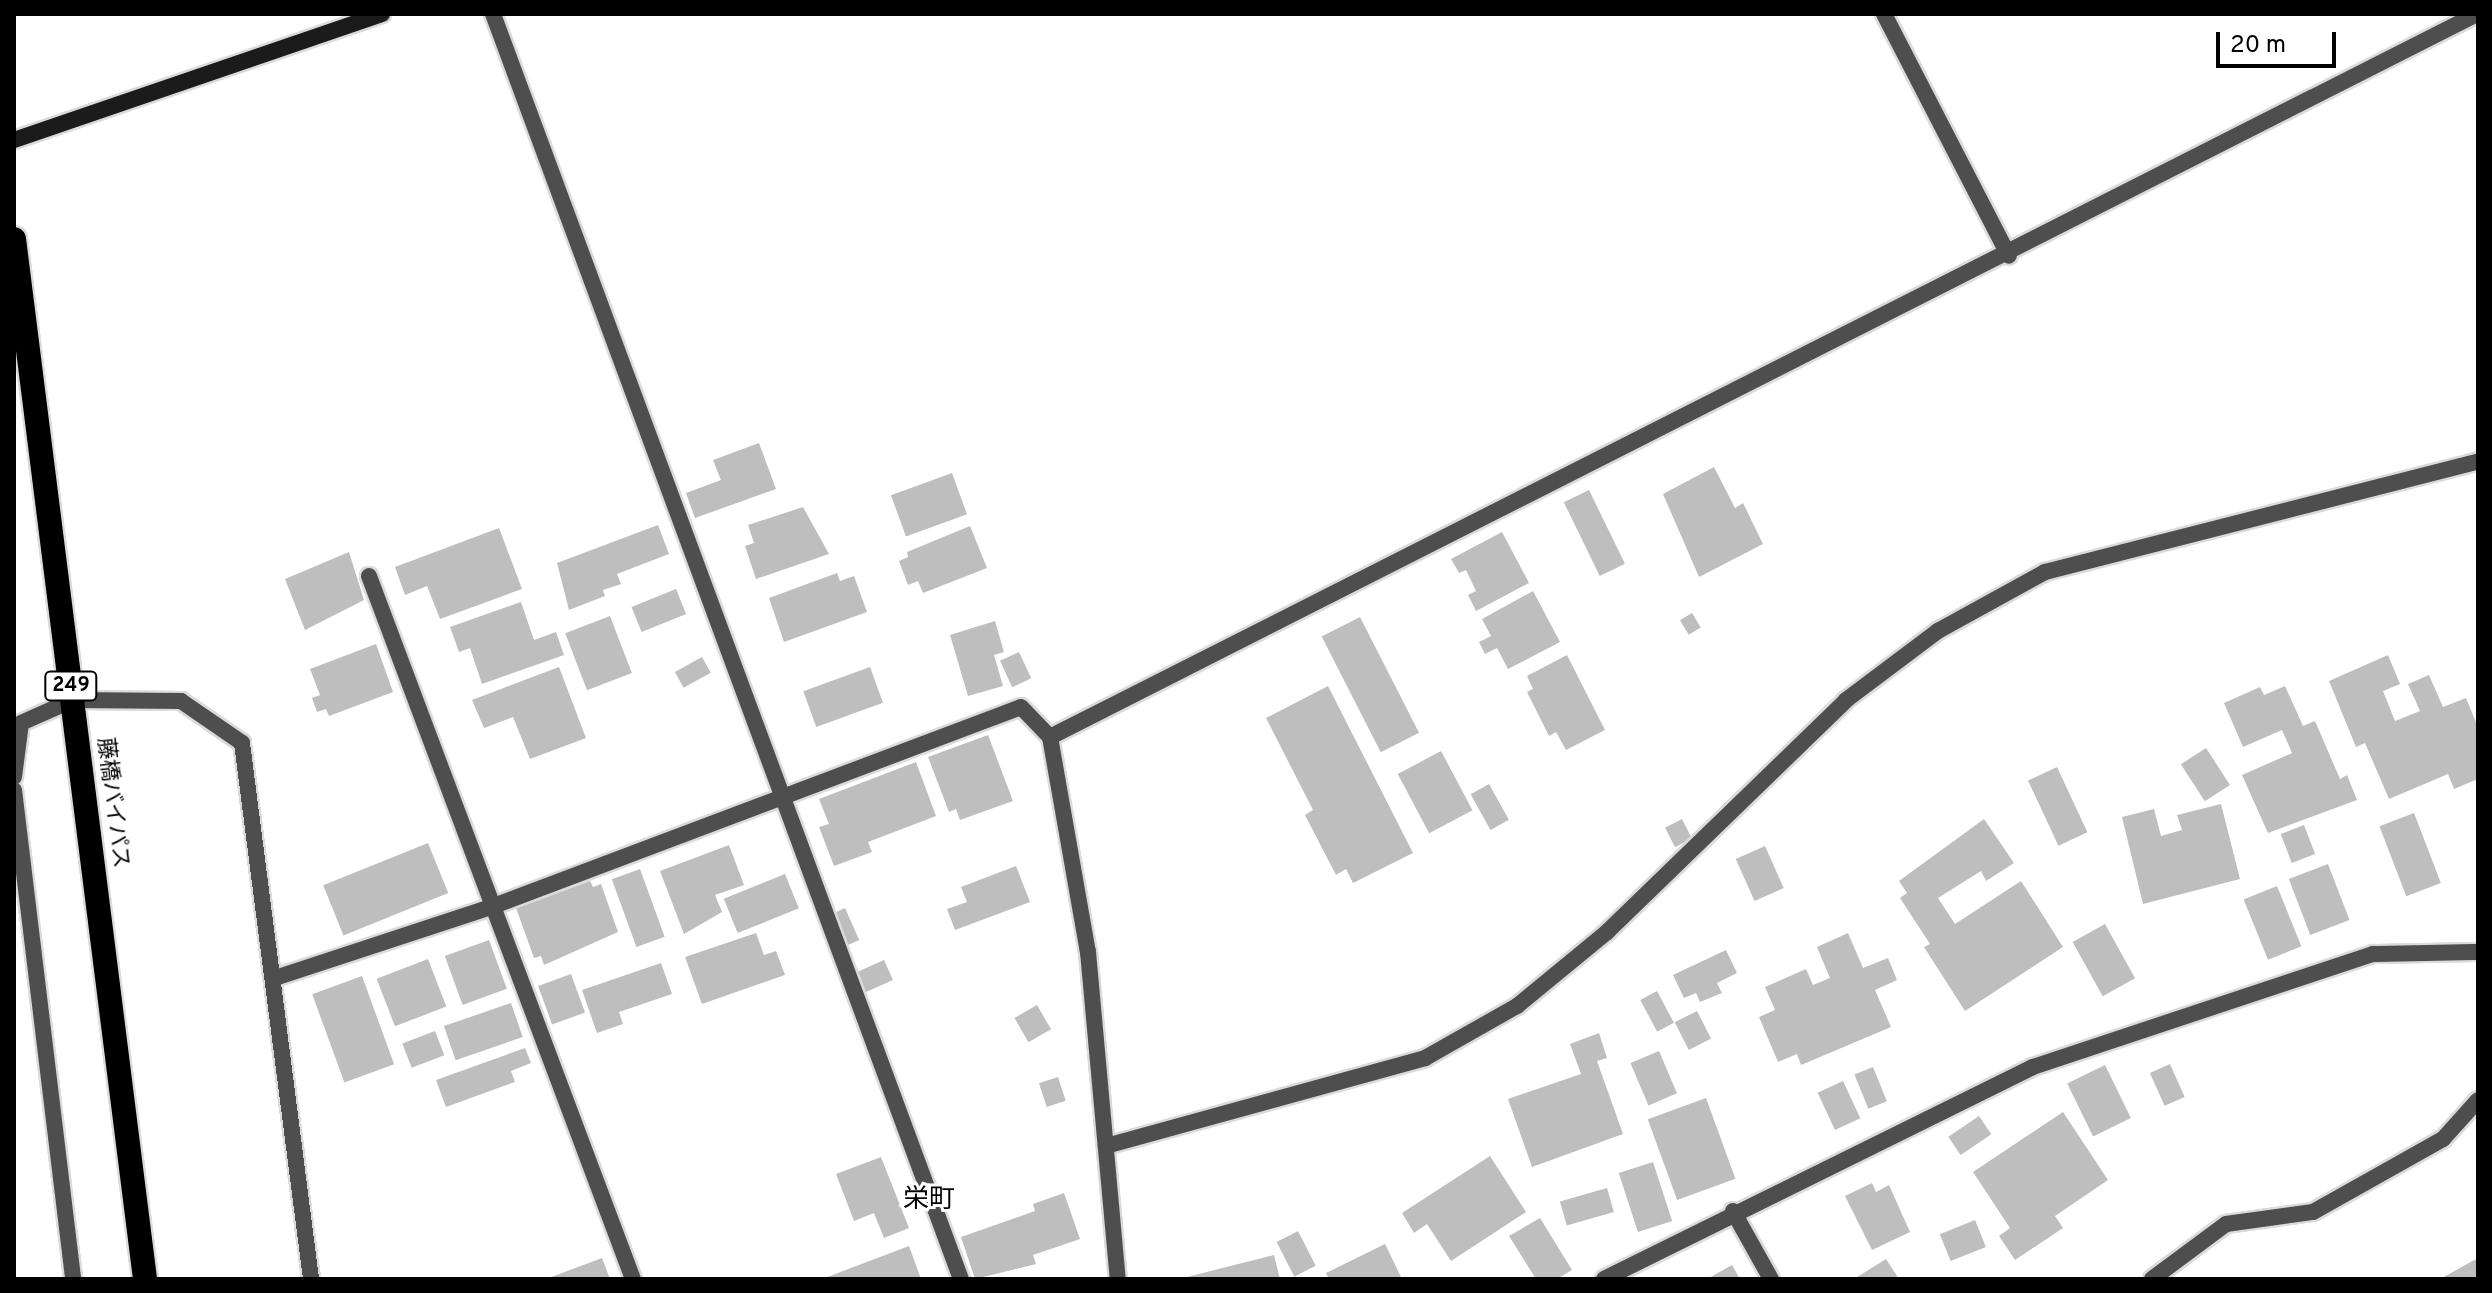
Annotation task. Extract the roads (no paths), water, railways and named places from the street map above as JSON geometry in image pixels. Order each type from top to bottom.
[{"type":"highway","name":"藤橋バイパス","points":[[14,239],[145,1279]]},
{"type":"street","points":[[14,140],[382,14]]},
{"type":"street","points":[[493,14],[961,1279]]},
{"type":"street","points":[[1884,14],[2009,256]]},
{"type":"street","points":[[1050,737],[2009,256],[2477,14]]},
{"type":"street","points":[[1106,1146],[1425,1058],[1517,1006],[1607,932],[1846,700],[1938,631],[2045,572],[2478,462]]},
{"type":"street","points":[[369,576],[633,1279]]},
{"type":"street","points":[[14,777],[21,723],[73,700],[181,701],[242,743],[275,978],[311,1279]]},
{"type":"street","points":[[275,978],[491,907],[1021,707],[1050,737],[1088,952],[1118,1279]]},
{"type":"street","points":[[14,790],[73,1279]]},
{"type":"street","points":[[1604,1279],[1733,1211],[2033,1067],[2373,954],[2478,952]]},
{"type":"street","points":[[2152,1279],[2226,1224],[2313,1212],[2443,1139],[2478,1100]]},
{"type":"street","points":[[1733,1211],[1771,1279]]},
{"type":"district","name":"栄町","points":[[929,1201]]}]
